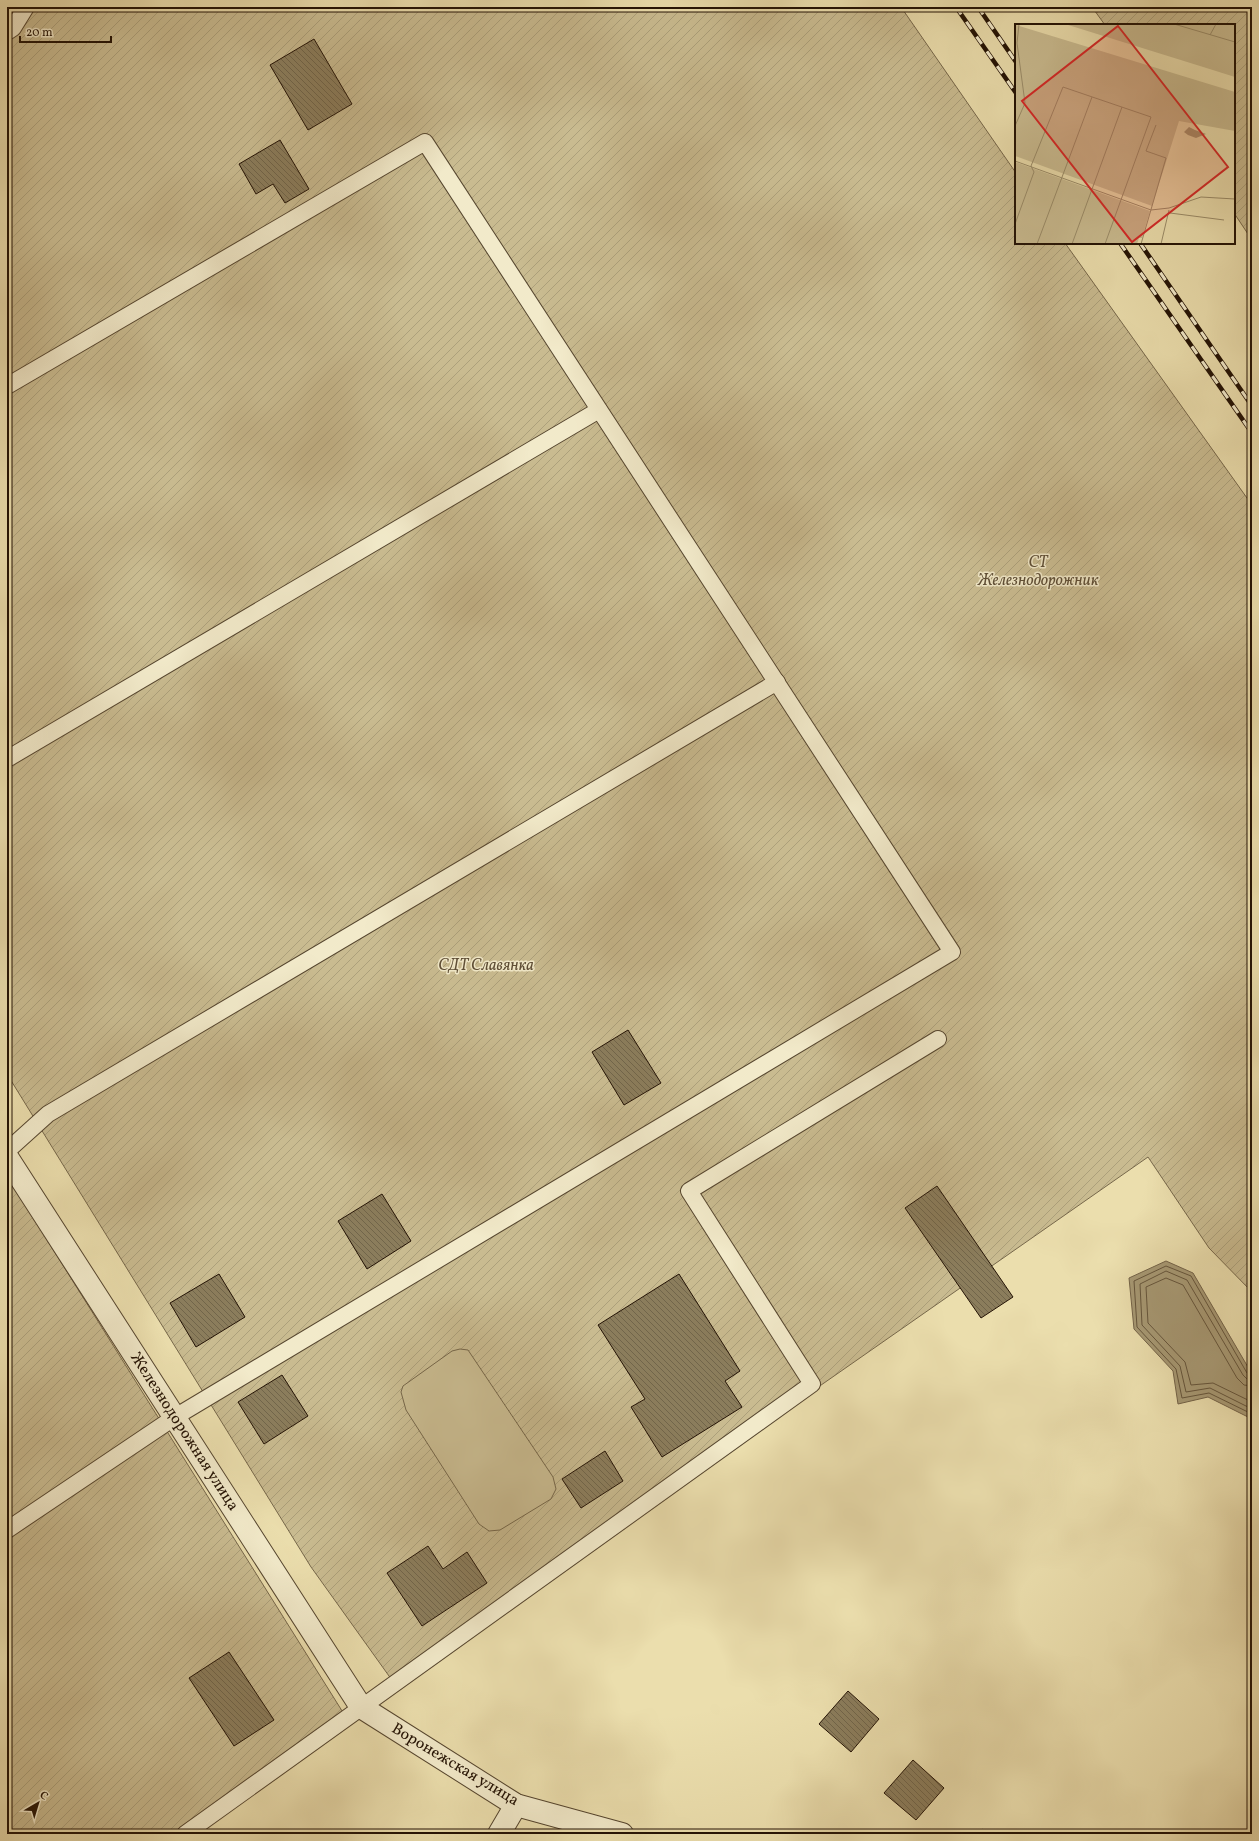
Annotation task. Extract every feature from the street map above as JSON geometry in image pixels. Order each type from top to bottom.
[{"type":"street","name":"Железнодорожная улица","points":[[7,1156],[361,1707]]},
{"type":"street","name":"Воронежская улица","points":[[361,1707],[516,1805],[622,1834]]},
{"type":"street","points":[[499,1834],[516,1805]]},
{"type":"lane","points":[[7,32],[13,28],[26,7]]},
{"type":"lane","points":[[7,386],[425,142],[952,952],[175,1417],[7,1530]]},
{"type":"lane","points":[[7,758],[599,410]]},
{"type":"lane","points":[[7,1151],[48,1114],[777,682]]},
{"type":"lane","points":[[185,1834],[812,1384],[689,1191],[938,1039]]},
{"type":"green space","name":"СДТ Славянка","points":[[7,7],[901,7],[1015,172],[1015,244],[1066,244],[1252,505],[1252,1292],[1209,1248],[1148,1157],[394,1683],[311,1567],[7,1074]]},
{"type":"green space","points":[[1092,7],[1252,7],[1252,240],[1235,214],[1235,24],[1104,24]]},
{"type":"green space","points":[[7,1176],[344,1714],[171,1834],[7,1834]]},
{"type":"green space","points":[[460,1349],[468,1350],[553,1477],[556,1489],[551,1499],[500,1530],[489,1531],[479,1524],[406,1410],[401,1392],[403,1386],[452,1351]]},
{"type":"water","points":[[1166,1261],[1193,1273],[1252,1374],[1252,1419],[1208,1397],[1178,1404],[1173,1371],[1134,1329],[1129,1278]]},
{"type":"building","points":[[314,39],[352,104],[308,130],[270,65]]},
{"type":"building","points":[[280,140],[309,189],[285,203],[273,184],[256,194],[239,164]]},
{"type":"building","points":[[628,1030],[661,1083],[624,1105],[592,1052]]},
{"type":"building","points":[[937,1186],[1013,1297],[981,1318],[905,1208]]},
{"type":"building","points":[[382,1194],[411,1241],[367,1269],[338,1221]]},
{"type":"building","points":[[219,1274],[245,1317],[196,1347],[170,1303]]},
{"type":"building","points":[[679,1274],[740,1371],[725,1381],[742,1407],[662,1457],[631,1407],[645,1399],[598,1325]]},
{"type":"building","points":[[282,1375],[308,1416],[264,1444],[238,1402]]},
{"type":"building","points":[[605,1451],[623,1481],[581,1508],[562,1479]]},
{"type":"building","points":[[428,1546],[443,1569],[467,1552],[487,1583],[422,1626],[387,1573]]},
{"type":"building","points":[[229,1652],[274,1720],[234,1746],[189,1678]]},
{"type":"building","points":[[848,1691],[879,1719],[851,1752],[819,1724]]},
{"type":"building","points":[[913,1760],[944,1788],[916,1820],[884,1793]]},
{"type":"building","points":[[982,1829],[988,1834],[977,1834]]},
{"type":"railway","points":[[956,7],[1015,92]]},
{"type":"railway","points":[[978,7],[1015,61]]},
{"type":"railway","points":[[1121,244],[1252,433]]},
{"type":"railway","points":[[1141,244],[1252,406]]},
{"type":"park label","name":"СТ Железнодорожник","points":[[1038,572]]}]
